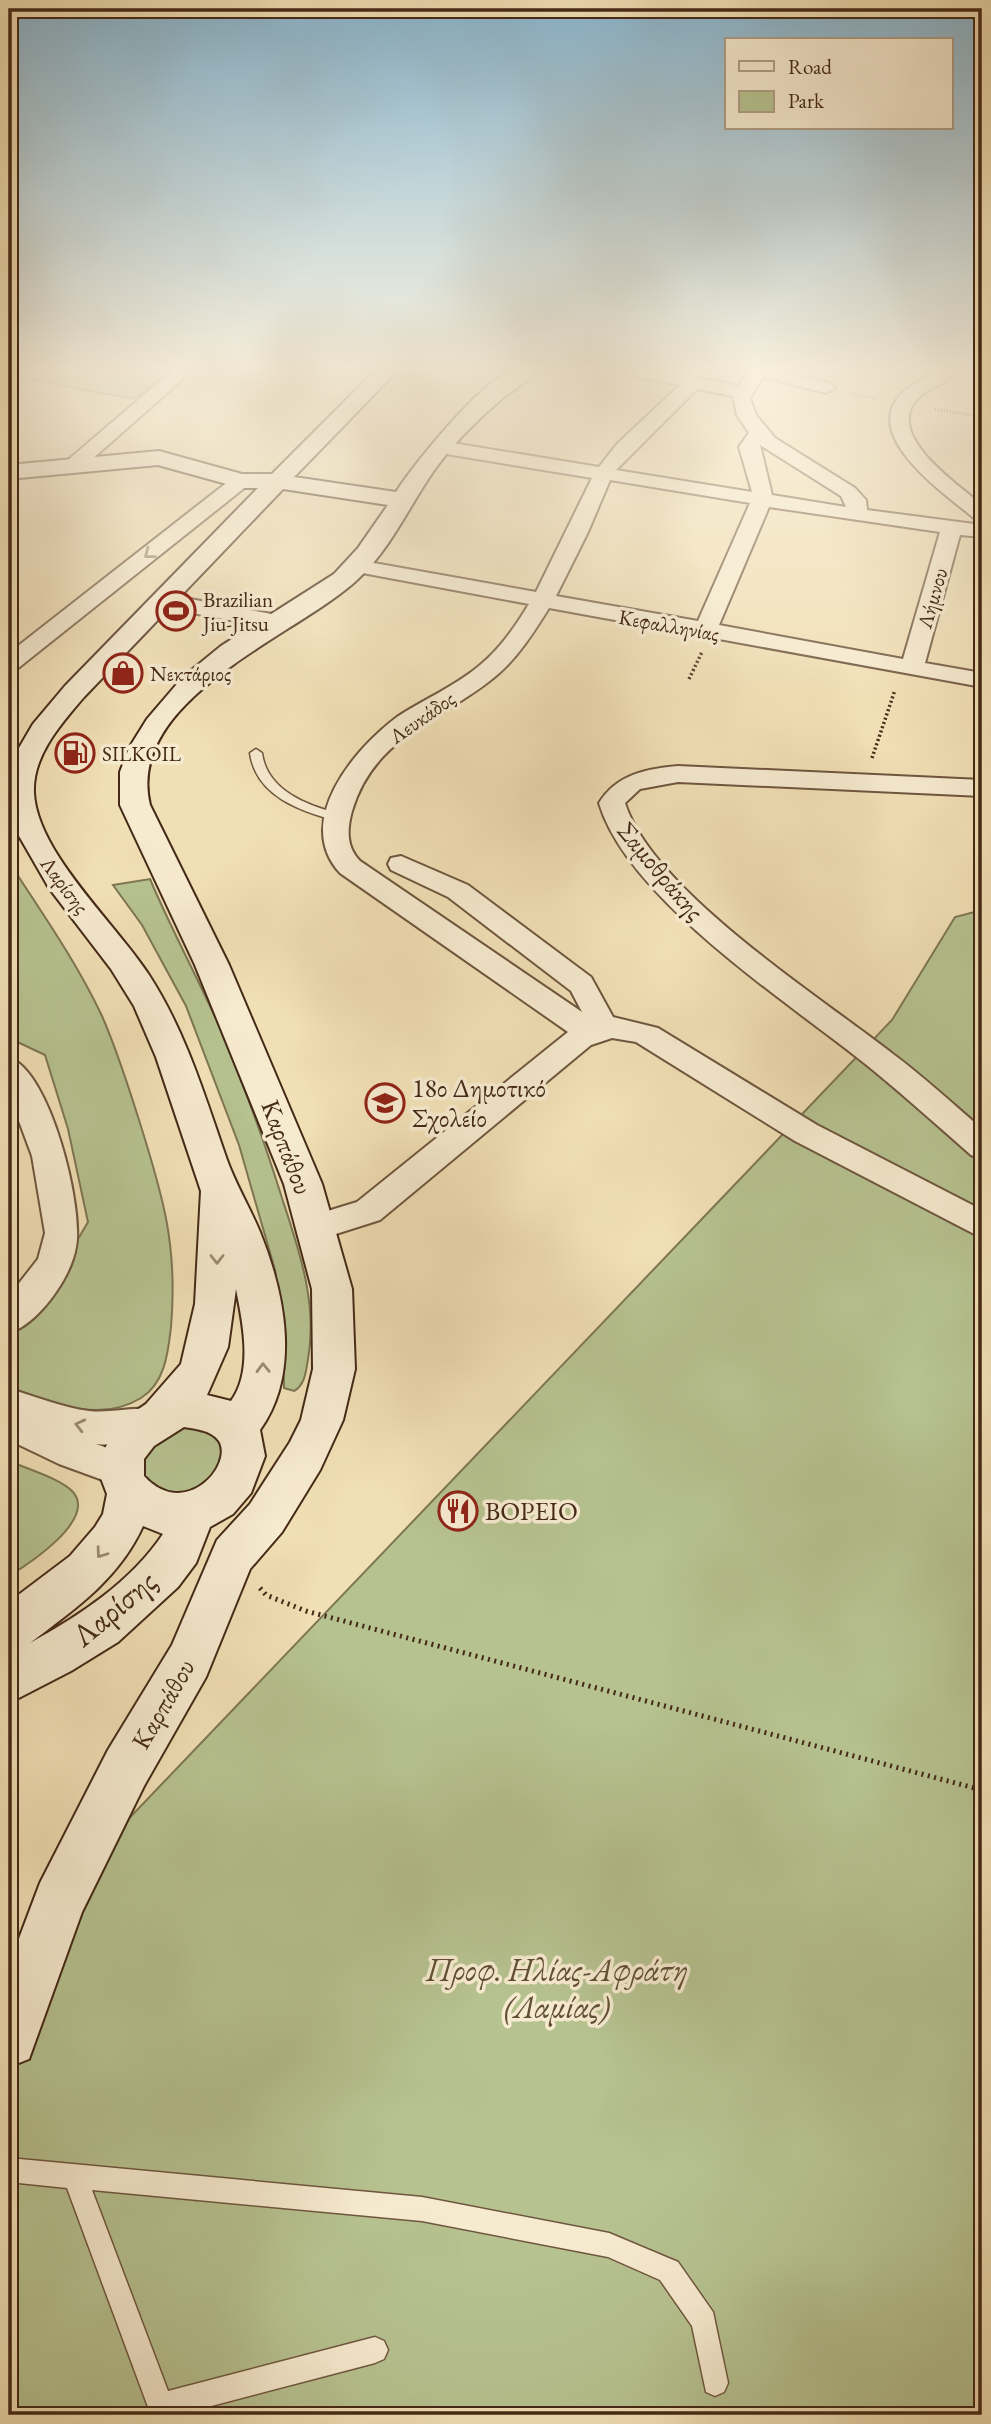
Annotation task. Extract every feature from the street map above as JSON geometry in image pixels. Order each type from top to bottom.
[{"type":"street","points":[[9,664],[237,484]]},
{"type":"street","name":"Λαρίσης","points":[[239,1446],[248,1414],[263,1380],[261,1323],[252,1265],[239,1230],[219,1191],[180,1071],[153,1011],[114,948],[43,858],[29,830],[18,787],[21,769],[56,714],[271,484]]},
{"type":"street","points":[[295,484],[403,500]]},
{"type":"street","name":"Καρπάθου","points":[[9,2039],[59,1902],[126,1769],[189,1661],[233,1555],[266,1518],[304,1456],[322,1420],[334,1369],[333,1301],[317,1227],[277,1116],[212,965],[141,819],[131,786],[138,760],[154,727],[186,687],[213,664],[332,588],[357,566],[414,484]]},
{"type":"street","name":"Λευκάδος","points":[[596,1029],[350,867],[338,853],[335,844],[337,817],[344,796],[371,755],[415,717],[466,686],[498,662],[540,601],[598,484]]},
{"type":"street","points":[[669,484],[857,515],[982,531]]},
{"type":"street","points":[[705,631],[762,500],[762,484]]},
{"type":"street","points":[[836,484],[856,500],[857,515]]},
{"type":"street","points":[[948,484],[982,515]]},
{"type":"street","name":"Λήμνου","points":[[907,667],[952,528]]},
{"type":"street","name":"Κεφαλληνίας","points":[[357,566],[982,680]]},
{"type":"street","points":[[163,601],[277,622]]},
{"type":"street","name":"Σαμοθράκης","points":[[982,788],[658,775],[642,779],[615,795],[612,812],[649,866],[709,928],[886,1064],[982,1147]]},
{"type":"street","points":[[401,864],[458,891],[581,985],[594,1005],[596,1029]]},
{"type":"street","points":[[317,1227],[368,1211],[596,1029],[624,1027],[646,1035],[806,1133],[982,1225]]},
{"type":"street","points":[[9,1069],[20,1082],[43,1136],[63,1236],[58,1254],[48,1273],[9,1319]]},
{"type":"street","name":"Λαρίσης","points":[[155,1418],[184,1392],[199,1370],[214,1323],[219,1191]]},
{"type":"street","points":[[9,1405],[86,1427],[111,1429],[183,1408],[204,1409],[222,1416],[239,1446],[234,1485],[205,1506],[156,1512],[141,1504],[126,1481],[9,1423]]},
{"type":"street","points":[[126,1481],[128,1444],[155,1418]]},
{"type":"street","points":[[239,1446],[304,1456]]},
{"type":"street","name":"Λαρίσης","points":[[9,1630],[54,1599],[94,1562],[121,1524],[126,1481]]},
{"type":"street","points":[[205,1506],[233,1555]]},
{"type":"street","name":"Λαρίσης","points":[[9,1679],[53,1658],[138,1595],[177,1552],[205,1506]]},
{"type":"lane","points":[[256,753],[257,766],[275,787],[310,810],[337,817]]},
{"type":"lane","points":[[9,2170],[422,2209],[609,2245],[669,2271],[705,2321],[715,2383]]},
{"type":"lane","points":[[75,2178],[163,2411],[375,2350]]},
{"type":"path","points":[[864,782],[907,667]]},
{"type":"path","points":[[233,1555],[266,1595],[306,1611],[982,1790]]},
{"type":"green space","points":[[9,862],[70,957],[102,1016],[139,1120],[162,1198],[170,1246],[173,1298],[167,1357],[160,1376],[149,1392],[125,1406],[92,1410],[75,1408],[9,1387],[9,1334],[45,1295],[88,1222],[68,1129],[45,1055],[9,1038]]},
{"type":"green space","points":[[150,879],[212,1009],[237,1070],[268,1155],[300,1257],[311,1318],[304,1377],[301,1385],[294,1391],[284,1388],[283,1325],[275,1270],[239,1145],[186,1006],[142,925],[113,885]]},
{"type":"green space","name":"Προφ. Ηλίας-Αφράτη (Λαμίας)","points":[[982,910],[982,2415],[9,2415],[9,1944],[892,1020],[955,917]]},
{"type":"green space","points":[[180,1422],[217,1430],[229,1462],[194,1499],[145,1488],[139,1454]]},
{"type":"green space","points":[[9,1461],[68,1487],[78,1503],[76,1515],[57,1540],[9,1576]]},
{"type":"place","name":"Brazilian Jiu-Jitsu","points":[[176,611]]},
{"type":"place","name":"Νεκτάριος","points":[[123,673]]},
{"type":"place","name":"SILKOIL","points":[[75,753]]},
{"type":"place","name":"18ο Δημοτικό Σχολείο","points":[[385,1103]]},
{"type":"place","name":"ΒΟΡΕΙΟ","points":[[458,1511]]}]
